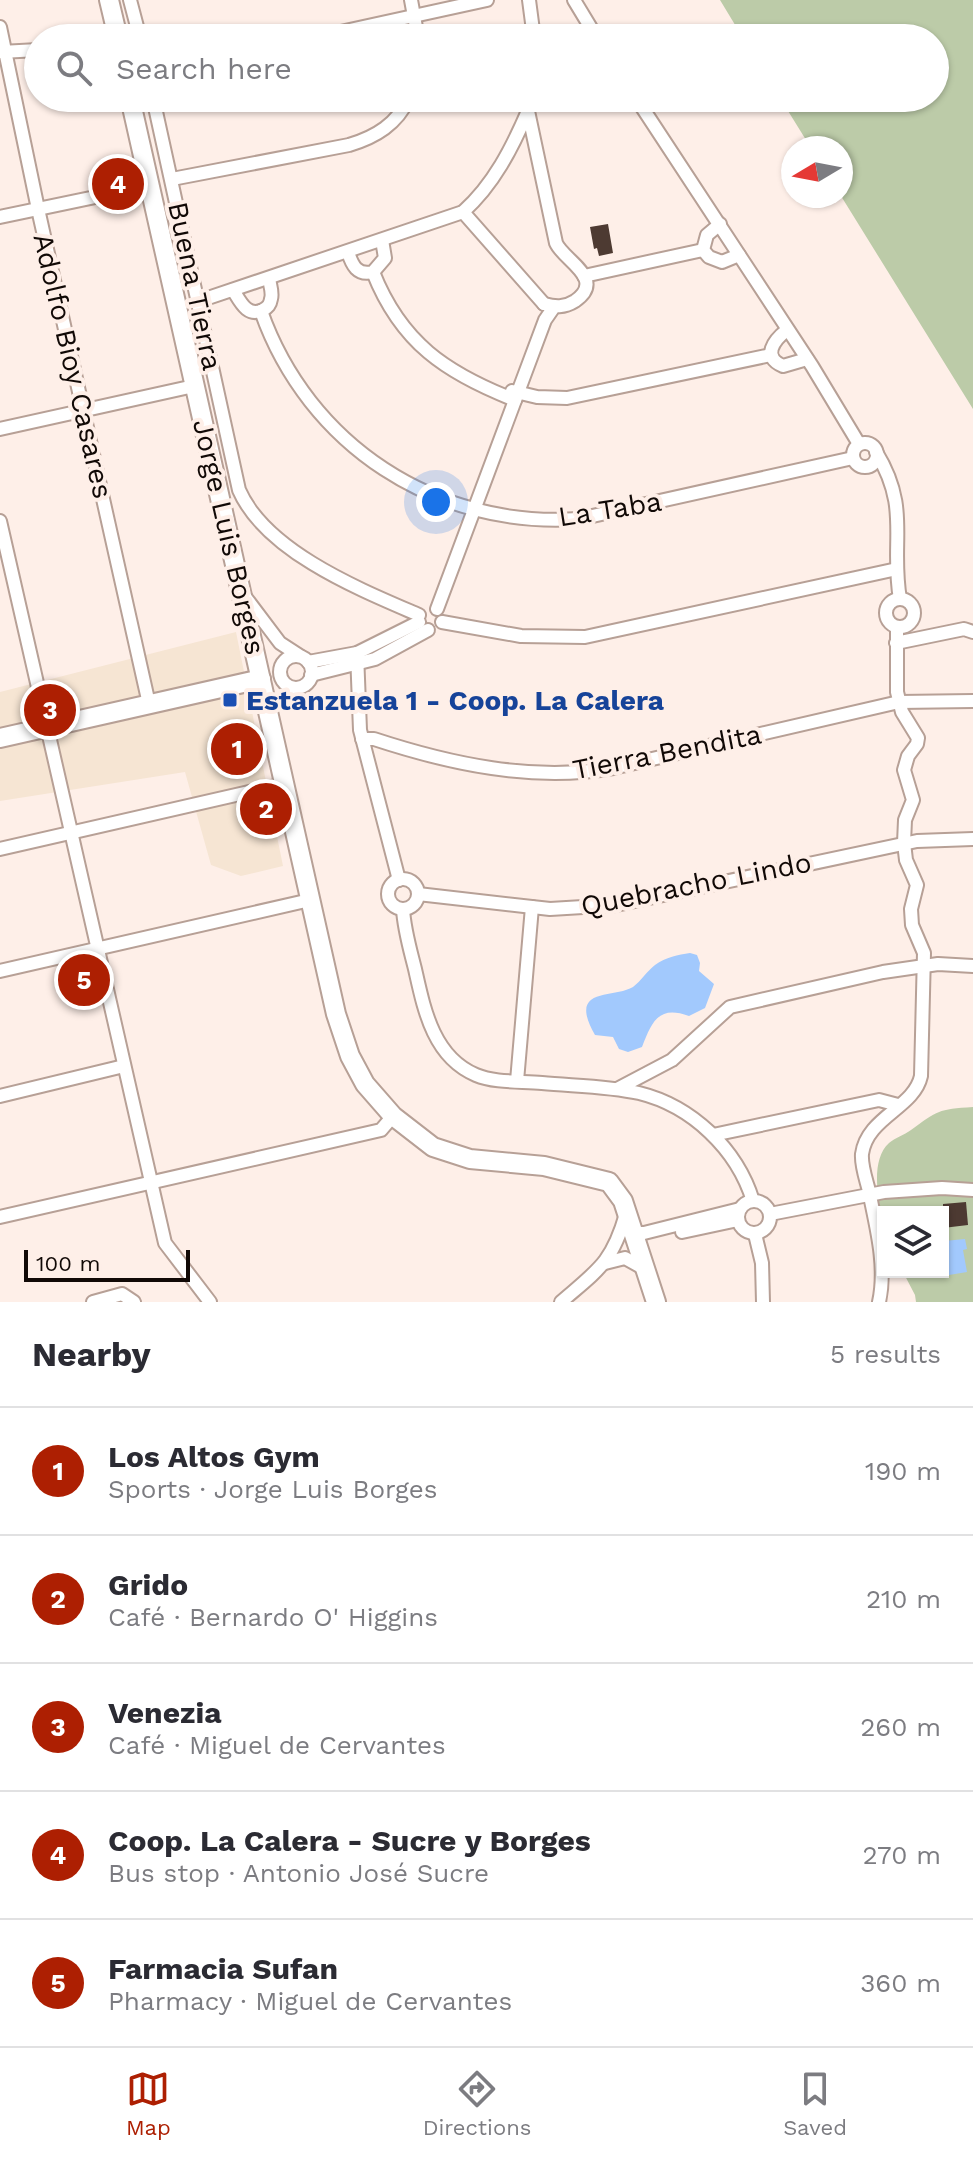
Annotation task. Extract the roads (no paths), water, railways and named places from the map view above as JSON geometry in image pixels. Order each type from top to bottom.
[{"type":"street","points":[[109,0],[115,24]]},
{"type":"street","points":[[130,0],[136,24]]},
{"type":"street","points":[[411,0],[416,24]]},
{"type":"street","points":[[374,24],[487,0]]},
{"type":"street","points":[[529,0],[532,24]]},
{"type":"street","points":[[574,0],[589,24]]},
{"type":"street","name":"Adolfo Bioy Casares","points":[[0,27],[3,52],[149,704]]},
{"type":"street","points":[[3,52],[24,51]]},
{"type":"street","name":"Jorge Luis Borges","points":[[133,112],[343,1039],[365,1084],[393,1116],[443,1152],[470,1159],[544,1166],[609,1182],[626,1212],[656,1302]]},
{"type":"street","name":"Buena Tierra","points":[[156,112],[239,490],[249,509],[315,565],[352,586],[426,616]]},
{"type":"street","points":[[172,179],[360,142],[388,127],[399,112]]},
{"type":"street","points":[[199,301],[463,212],[490,183],[515,141],[526,112]]},
{"type":"street","points":[[463,212],[549,306],[564,306],[579,298],[585,287],[584,276],[579,266],[559,250],[556,243],[530,112]]},
{"type":"street","points":[[645,112],[859,444]]},
{"type":"street","points":[[515,141],[526,139],[536,147]]},
{"type":"street","points":[[0,217],[148,186]]},
{"type":"street","points":[[703,250],[707,235],[720,224]]},
{"type":"street","points":[[348,252],[357,270],[373,272],[385,258],[382,240]]},
{"type":"street","points":[[584,276],[703,250]]},
{"type":"street","points":[[703,250],[709,257],[722,262],[739,255]]},
{"type":"street","points":[[373,272],[390,308],[412,339],[447,368],[513,396],[567,398],[771,355]]},
{"type":"street","points":[[233,290],[247,310],[261,311],[271,299],[269,279]]},
{"type":"street","points":[[0,738],[274,676],[286,659],[324,666],[391,653],[426,616],[549,306]]},
{"type":"street","name":"La Taba","points":[[261,311],[271,338],[293,379],[321,416],[349,443],[368,459],[416,488],[470,509],[535,519],[579,519],[853,458]]},
{"type":"street","points":[[787,330],[773,342],[773,360],[783,366],[807,359]]},
{"type":"street","points":[[0,429],[194,386]]},
{"type":"street","points":[[859,444],[870,444],[888,471],[898,515],[900,599]]},
{"type":"street","points":[[859,444],[853,458],[857,464],[879,466],[888,471]]},
{"type":"street","points":[[868,466],[874,462],[876,452]]},
{"type":"street","points":[[0,521],[165,1243],[210,1302]]},
{"type":"street","points":[[426,616],[435,630],[442,622],[521,636],[585,637],[897,569]]},
{"type":"street","points":[[241,591],[280,643],[307,664]]},
{"type":"street","points":[[900,599],[908,602],[913,614],[906,625],[897,627],[887,619],[886,610],[891,602],[900,599]]},
{"type":"street","points":[[879,1302],[882,1277],[862,1161],[865,1143],[878,1124],[914,1092],[921,1076],[924,965],[922,945],[914,933],[911,920],[917,885],[906,860],[904,843],[905,820],[913,800],[905,779],[904,764],[918,738],[906,721],[895,681],[897,627]]},
{"type":"street","points":[[896,643],[964,629],[973,632]]},
{"type":"street","points":[[357,659],[362,739],[399,880]]},
{"type":"street","points":[[261,679],[301,687],[307,664]]},
{"type":"street","points":[[280,671],[282,680],[290,687]]},
{"type":"street","name":"Tierra Bendita","points":[[362,739],[374,739],[467,764],[522,771],[581,772],[613,768],[899,702],[973,701]]},
{"type":"street","points":[[0,849],[284,784]]},
{"type":"street","name":"Quebracho Lindo","points":[[418,894],[532,907],[571,908],[630,903],[904,843],[973,839]]},
{"type":"street","points":[[399,880],[412,882],[418,894],[415,903],[403,909],[395,907],[388,895],[391,886],[399,880]]},
{"type":"street","points":[[0,971],[310,900]]},
{"type":"street","points":[[517,1081],[532,907]]},
{"type":"street","points":[[403,909],[426,1015],[441,1046],[462,1067],[476,1075],[615,1089],[661,1101],[713,1135],[732,1155],[742,1171],[753,1201],[766,1206],[770,1214],[769,1225],[755,1234],[745,1232],[739,1215]]},
{"type":"street","points":[[615,1089],[672,1060],[730,1007],[924,965],[973,966]]},
{"type":"street","points":[[0,1096],[124,1066]]},
{"type":"street","points":[[713,1135],[879,1100],[898,1105]]},
{"type":"street","points":[[0,1217],[381,1130],[393,1116]]},
{"type":"street","points":[[770,1214],[869,1194],[942,1188],[973,1190]]},
{"type":"street","points":[[634,1239],[739,1215],[753,1201]]},
{"type":"street","points":[[561,1302],[605,1263],[620,1235],[626,1212]]},
{"type":"street","points":[[755,1234],[762,1263],[763,1302]]},
{"type":"street","points":[[605,1263],[625,1258],[643,1268]]},
{"type":"street","points":[[93,1302],[122,1294],[134,1302]]},
{"type":"water","points":[[690,953],[697,955],[699,971],[714,984],[705,1008],[689,1016],[664,1014],[653,1023],[642,1047],[628,1052],[619,1049],[613,1037],[595,1035],[586,1009],[589,1001],[633,987],[659,962]]},
{"type":"water","points":[[965,1239],[967,1249],[963,1250],[967,1272],[949,1275],[949,1241]]},
{"type":"place","name":"Coop. La Calera - Sucre y Borges","points":[[118,184]]},
{"type":"place","name":"Estanzuela 1 - Coop. La Calera","points":[[230,700]]},
{"type":"place","name":"Venezia","points":[[50,710]]},
{"type":"place","name":"Los Altos Gym","points":[[237,749]]},
{"type":"place","name":"Grido","points":[[266,809]]},
{"type":"place","name":"Farmacia Sufan","points":[[84,980]]}]
